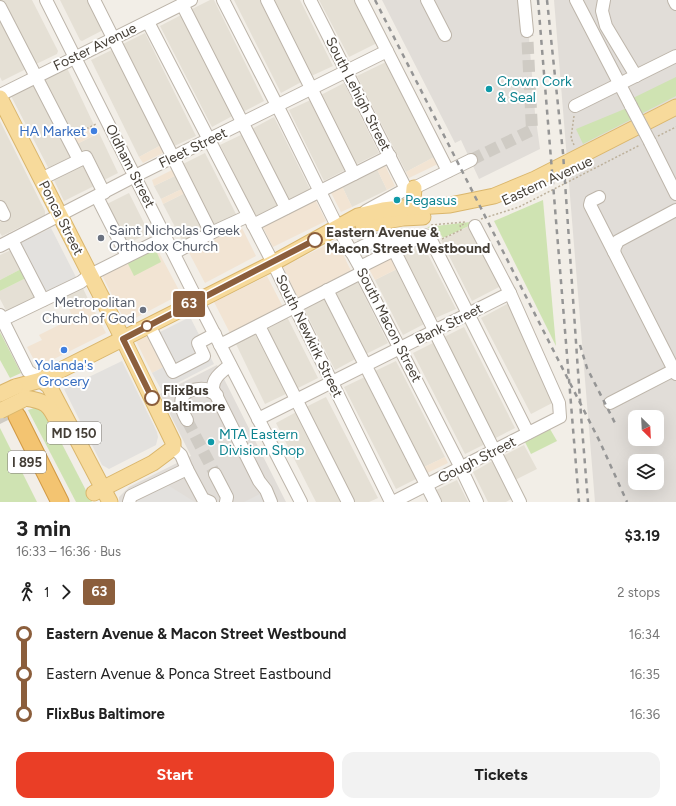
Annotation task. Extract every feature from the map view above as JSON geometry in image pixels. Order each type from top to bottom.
[{"type":"highway","name":"I 895","points":[[11,419],[48,502]]},
{"type":"highway","name":"I 895","points":[[11,419],[60,502]]},
{"type":"highway","points":[[11,419],[41,450],[69,502]]},
{"type":"main road","name":"Ponca Street","points":[[0,96],[174,442],[173,448]]},
{"type":"main road","name":"Eastern Avenue","points":[[11,419],[21,395],[41,380],[273,263],[358,216],[383,210],[450,205],[494,196],[514,188],[676,107]]},
{"type":"main road","name":"Eastern Avenue","points":[[338,228],[404,218],[445,216],[505,202],[554,180],[676,117]]},
{"type":"main road","points":[[410,188],[413,200],[417,207]]},
{"type":"main road","name":"MD 150","points":[[41,380],[49,386],[98,494]]},
{"type":"main road","name":"Eastern Avenue","points":[[0,394],[21,395]]},
{"type":"main road","name":"MD 150","points":[[21,395],[46,404],[51,408],[98,494],[110,502]]},
{"type":"main road","points":[[98,494],[153,463],[173,448]]},
{"type":"street","name":"Oldham Street","points":[[46,0],[217,340],[301,502]]},
{"type":"street","points":[[94,0],[211,233]]},
{"type":"street","name":"South Macon Street","points":[[223,0],[278,106],[338,228],[361,270],[477,502]]},
{"type":"street","points":[[267,0],[354,174]]},
{"type":"street","name":"South Lehigh Street","points":[[310,0],[390,156],[410,188]]},
{"type":"street","points":[[361,0],[448,172]]},
{"type":"street","points":[[427,0],[445,35]]},
{"type":"street","points":[[524,0],[527,31]]},
{"type":"street","points":[[576,0],[676,194]]},
{"type":"street","points":[[604,0],[602,11],[606,26],[636,76]]},
{"type":"street","points":[[674,0],[676,4]]},
{"type":"street","name":"Foster Avenue","points":[[0,96],[74,57],[187,2]]},
{"type":"street","points":[[187,2],[242,124],[286,208]]},
{"type":"street","points":[[0,7],[79,160]]},
{"type":"street","name":"South Newkirk Street","points":[[148,22],[273,263],[392,502]]},
{"type":"street","name":"Fleet Street","points":[[0,246],[101,195],[135,176],[387,51]]},
{"type":"street","points":[[576,106],[676,56]]},
{"type":"street","points":[[174,253],[211,233],[286,208],[390,156]]},
{"type":"street","points":[[41,179],[86,157],[127,256]]},
{"type":"street","name":"Eastern Avenue","points":[[358,216],[410,188],[448,172],[471,160]]},
{"type":"street","points":[[599,197],[591,201],[590,205],[674,366],[610,404]]},
{"type":"street","points":[[614,252],[618,241],[676,210]]},
{"type":"street","points":[[475,226],[510,293]]},
{"type":"street","points":[[149,325],[173,372],[204,356],[198,343],[217,340],[259,326],[327,290],[394,250],[424,235],[429,236],[528,434]]},
{"type":"street","points":[[351,252],[376,240],[402,236]]},
{"type":"street","points":[[41,380],[28,371],[1,318],[81,282],[90,275],[166,237]]},
{"type":"street","points":[[12,240],[43,300]]},
{"type":"street","points":[[394,250],[520,502]]},
{"type":"street","points":[[327,290],[435,502]]},
{"type":"street","name":"Bank Street","points":[[258,419],[510,293]]},
{"type":"street","name":"Gough Street","points":[[392,502],[560,417],[559,403],[510,293]]},
{"type":"street","points":[[259,326],[348,502]]},
{"type":"street","points":[[230,365],[218,375],[214,381],[213,389],[271,502]]},
{"type":"street","points":[[187,420],[182,410],[181,402],[183,396],[188,391],[197,388],[205,389],[216,395]]},
{"type":"street","points":[[173,448],[181,455],[203,499],[210,502]]},
{"type":"street","points":[[130,502],[131,496],[187,469]]},
{"type":"street","points":[[215,474],[226,497],[226,502]]},
{"type":"path","points":[[575,147],[571,138],[576,106]]},
{"type":"path","points":[[68,139],[96,124]]},
{"type":"path","points":[[441,240],[461,230]]},
{"type":"shaded area","points":[[0,0],[32,0],[58,51],[57,54],[32,66],[0,4]]},
{"type":"shaded area","points":[[60,0],[91,0],[105,29],[82,41],[80,40]]},
{"type":"shaded area","points":[[210,0],[214,0],[264,101],[239,114],[188,11]]},
{"type":"shaded area","points":[[234,0],[264,0],[305,80],[281,93]]},
{"type":"shaded area","points":[[268,0],[300,0],[333,66],[307,78]]},
{"type":"shaded area","points":[[319,0],[360,0],[381,41],[349,57]]},
{"type":"shaded area","name":"Crown Cork & Seal","points":[[382,0],[526,0],[535,113],[540,149],[479,179],[461,140],[455,143]]},
{"type":"shaded area","points":[[554,0],[676,0],[676,502],[595,502]]},
{"type":"shaded area","points":[[185,13],[236,114],[212,127],[160,26]]},
{"type":"shaded area","points":[[0,14],[28,68],[2,81],[0,77]]},
{"type":"shaded area","points":[[145,33],[196,136],[170,148],[119,46]]},
{"type":"shaded area","points":[[116,48],[165,143],[139,157],[91,60]]},
{"type":"shaded area","points":[[390,60],[438,155],[406,172],[357,76]]},
{"type":"shaded area","points":[[67,68],[94,125],[69,137],[39,81]]},
{"type":"shaded area","points":[[35,83],[75,160],[51,173],[11,96]]},
{"type":"shaded area","points":[[344,83],[379,153],[353,166],[317,97]]},
{"type":"shaded area","points":[[315,98],[349,168],[324,181],[289,110]]},
{"type":"shaded area","points":[[274,117],[312,193],[286,206],[248,131]]},
{"type":"shaded area","points":[[0,121],[45,211],[45,215],[2,236],[0,233],[0,222],[7,218],[0,203]]},
{"type":"shaded area","points":[[94,125],[99,133],[73,146],[69,137]]},
{"type":"shaded area","points":[[99,133],[118,173],[100,182],[79,159],[73,146]]},
{"type":"shaded area","points":[[245,133],[283,208],[258,221],[220,145]]},
{"type":"shaded area","points":[[165,143],[169,150],[143,163],[139,157]]},
{"type":"shaded area","points":[[205,153],[238,218],[213,231],[179,166]]},
{"type":"shaded area","points":[[438,155],[442,162],[409,178],[406,172]]},
{"type":"shaded area","points":[[86,160],[98,184],[64,201],[52,176]]},
{"type":"shaded area","points":[[383,161],[395,186],[387,190],[375,165]]},
{"type":"shaded area","points":[[375,165],[387,190],[352,207],[340,182]]},
{"type":"shaded area","points":[[178,167],[181,173],[154,186],[152,180]]},
{"type":"shaded area","points":[[181,173],[186,187],[161,199],[154,186]]},
{"type":"shaded area","points":[[340,182],[352,207],[341,212],[328,187]]},
{"type":"shaded area","points":[[186,187],[189,191],[163,204],[161,199]]},
{"type":"shaded area","points":[[189,191],[209,233],[185,246],[163,204]]},
{"type":"shaded area","points":[[129,193],[149,233],[123,246],[103,206]]},
{"type":"shaded area","points":[[313,195],[326,221],[273,247],[260,222]]},
{"type":"shaded area","points":[[238,220],[256,256],[205,283],[186,247]]},
{"type":"shaded area","points":[[471,225],[503,285],[472,301],[441,240]]},
{"type":"shaded area","points":[[51,228],[77,279],[43,296],[16,245]]},
{"type":"shaded area","points":[[399,228],[415,228],[415,231],[366,256],[355,236],[372,232]]},
{"type":"shaded area","points":[[336,240],[353,275],[300,302],[283,267]]},
{"type":"shaded area","points":[[422,243],[456,309],[431,320],[398,255]]},
{"type":"shaded area","points":[[155,245],[181,294],[126,323],[100,271]]},
{"type":"shaded area","points":[[13,249],[23,268],[0,280],[0,255]]},
{"type":"shaded area","points":[[395,256],[401,267],[375,280],[369,269]]},
{"type":"shaded area","points":[[401,267],[428,322],[403,335],[375,280]]},
{"type":"shaded area","points":[[267,276],[285,311],[232,337],[214,302]]},
{"type":"shaded area","points":[[28,277],[38,299],[8,314],[0,299],[0,291]]},
{"type":"shaded area","points":[[355,277],[388,343],[362,356],[328,291]]},
{"type":"shaded area","points":[[81,284],[88,299],[69,309],[61,294]]},
{"type":"shaded area","points":[[326,292],[359,357],[335,370],[302,305]]},
{"type":"shaded area","points":[[88,299],[106,333],[38,367],[27,347],[42,340],[39,335],[73,318],[69,309]]},
{"type":"shaded area","points":[[513,301],[556,401],[531,414],[481,318]]},
{"type":"shaded area","points":[[285,313],[318,378],[294,390],[260,326]]},
{"type":"shaded area","points":[[190,317],[214,364],[162,391],[152,373],[171,363],[156,334]]},
{"type":"shaded area","points":[[464,327],[515,428],[492,440],[440,339]]},
{"type":"shaded area","points":[[260,332],[290,392],[265,404],[236,344]]},
{"type":"shaded area","points":[[155,333],[171,363],[152,373],[136,341]]},
{"type":"shaded area","points":[[437,341],[489,442],[465,454],[413,353]]},
{"type":"shaded area","points":[[122,361],[157,432],[158,437],[156,445],[109,469],[102,465],[64,389]]},
{"type":"shaded area","points":[[396,361],[445,457],[420,469],[371,373]]},
{"type":"shaded area","points":[[217,365],[286,502],[119,502],[119,497],[129,487],[191,456],[160,394]]},
{"type":"shaded area","points":[[369,375],[420,477],[396,489],[344,387]]},
{"type":"shaded area","points":[[326,397],[378,498],[369,502],[350,502],[302,409]]},
{"type":"shaded area","points":[[300,410],[347,502],[316,502],[276,423]]},
{"type":"shaded area","points":[[524,445],[537,469],[513,481],[501,457]]},
{"type":"shaded area","points":[[445,457],[448,463],[423,475],[420,469]]},
{"type":"shaded area","points":[[494,460],[513,498],[506,502],[488,502],[473,472]]},
{"type":"shaded area","points":[[457,480],[468,502],[439,502],[434,491]]},
{"type":"shaded area","points":[[166,484],[195,502],[136,502],[136,500]]},
{"type":"shaded area","points":[[262,493],[267,502],[244,502]]},
{"type":"green space","points":[[676,77],[676,96],[639,115],[631,99]]},
{"type":"green space","points":[[627,108],[634,118],[583,144],[576,129]]},
{"type":"green space","points":[[543,200],[556,346],[494,221]]},
{"type":"green space","points":[[470,222],[471,225],[443,238],[440,233],[436,235],[427,227]]},
{"type":"green space","points":[[154,246],[161,262],[134,276],[126,260]]},
{"type":"green space","points":[[23,268],[28,277],[0,291],[0,280]]},
{"type":"green space","points":[[0,332],[21,373],[10,378],[0,360]]},
{"type":"green space","points":[[39,408],[47,415],[92,502],[76,502],[28,410]]},
{"type":"green space","points":[[0,428],[37,502],[0,502]]},
{"type":"green space","points":[[550,429],[557,441],[531,454],[525,442]]},
{"type":"tunnel","points":[[471,160],[532,130],[527,31]]},
{"type":"tunnel","points":[[0,409],[6,421]]},
{"type":"tunnel","points":[[187,420],[215,474]]},
{"type":"railway","points":[[375,0],[600,442],[627,502]]},
{"type":"railway","points":[[538,0],[579,502]]},
{"type":"railway","points":[[547,0],[563,153],[588,502]]},
{"type":"railway","points":[[580,345],[587,368],[616,425]]},
{"type":"bus line","name":"63","points":[[152,398],[123,339],[315,240]]},
{"type":"place","name":"Crown Cork & Seal","points":[[489,89]]},
{"type":"place","name":"HA Market","points":[[94,131]]},
{"type":"place","name":"Pegasus","points":[[397,200]]},
{"type":"place","name":"Saint Nicholas Greek Orthodox Church","points":[[101,238]]},
{"type":"place","name":"Eastern Avenue & Macon Street Westbound","points":[[315,240]]},
{"type":"place","name":"Metropolitan Church of God","points":[[143,310]]},
{"type":"place","name":"Yolanda's Grocery","points":[[64,350]]},
{"type":"place","name":"FlixBus Baltimore","points":[[152,398]]},
{"type":"place","name":"MTA Eastern Division Shop","points":[[211,442]]}]
